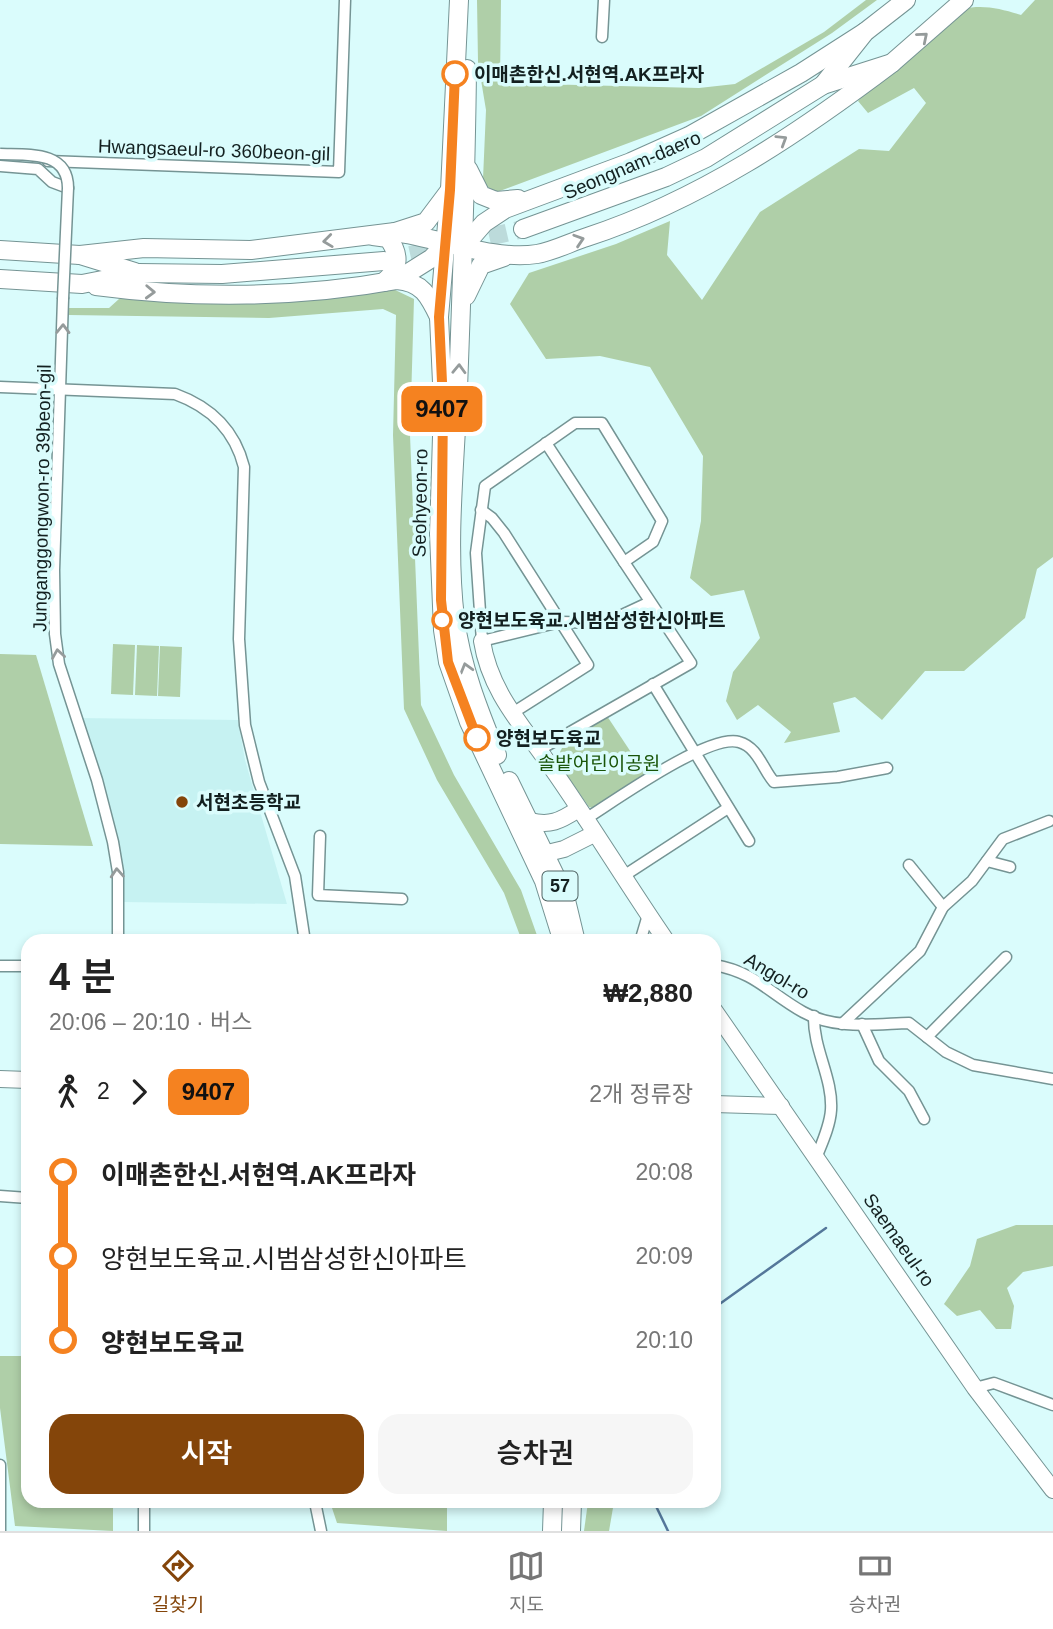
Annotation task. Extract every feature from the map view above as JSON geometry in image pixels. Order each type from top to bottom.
[{"type":"main road","name":"Seohyeon-ro","points":[[459,0],[450,190],[439,317],[443,404],[440,587],[448,662],[469,723],[539,855],[565,896],[574,934]]},
{"type":"main road","name":"Seohyeon-ro","points":[[468,0],[464,246],[452,530],[455,616],[460,649],[479,712],[530,821],[562,934]]},
{"type":"main road","name":"Seongnam-daero","points":[[823,85],[865,32],[906,0]]},
{"type":"main road","name":"Seongnam-daero","points":[[523,229],[600,203],[706,158],[823,85],[892,63],[964,0]]},
{"type":"main road","points":[[464,246],[484,223],[505,209],[689,136],[801,73],[865,32]]},
{"type":"main road","points":[[396,232],[512,254],[537,254],[635,221],[692,193],[812,122],[892,63]]},
{"type":"main road","points":[[466,165],[481,195],[487,198],[496,201],[538,197]]},
{"type":"main road","points":[[0,250],[80,255],[144,248],[251,250],[372,236],[396,232],[426,222],[450,190]]},
{"type":"main road","points":[[537,254],[515,237],[508,223],[513,211],[538,197]]},
{"type":"main road","points":[[372,236],[388,239],[397,251],[396,267],[390,281]]},
{"type":"main road","points":[[390,281],[432,258],[446,243]]},
{"type":"main road","points":[[461,309],[481,264],[512,254]]},
{"type":"main road","points":[[80,255],[138,273]]},
{"type":"main road","points":[[82,284],[138,273],[222,274],[384,261]]},
{"type":"main road","points":[[0,279],[82,284],[141,292],[269,293],[413,281],[429,296],[439,317]]},
{"type":"main road","points":[[552,1531],[553,1508]]},
{"type":"main road","points":[[570,1531],[572,1508]]},
{"type":"street","points":[[340,0],[345,0]]},
{"type":"street","name":"Hwangsaeul-ro 360beon-gil","points":[[0,156],[339,172],[345,0]]},
{"type":"street","points":[[602,37],[604,0]]},
{"type":"street","points":[[0,156],[51,158],[65,172],[68,188]]},
{"type":"street","points":[[0,166],[38,169],[52,182],[68,188]]},
{"type":"street","name":"Junganggongwon-ro 39beon-gil","points":[[68,188],[55,546],[55,634],[59,664],[97,780],[113,842],[118,872],[118,934]]},
{"type":"street","points":[[0,387],[61,387],[176,394],[189,399],[214,416],[227,427],[237,443],[244,467],[239,639],[245,725],[259,782],[295,876],[304,934]]},
{"type":"street","points":[[624,562],[653,542],[662,521],[602,423],[575,423],[485,486],[477,553],[482,641],[493,681],[511,714],[539,750],[661,934]]},
{"type":"street","points":[[539,750],[691,663],[547,443]]},
{"type":"street","points":[[481,510],[492,518],[503,533],[588,665],[511,714]]},
{"type":"street","points":[[482,641],[560,622],[605,623],[650,602]]},
{"type":"street","points":[[653,684],[749,841]]},
{"type":"street","points":[[530,821],[544,825],[581,815],[694,752],[730,741],[741,742],[766,765],[774,782],[838,777],[887,768]]},
{"type":"street","points":[[622,877],[728,808]]},
{"type":"street","points":[[842,1024],[920,951],[943,907],[972,881],[1003,839],[1049,821]]},
{"type":"street","points":[[539,855],[594,834]]},
{"type":"street","points":[[320,836],[318,895],[402,899]]},
{"type":"street","points":[[986,861],[1010,867]]},
{"type":"street","points":[[909,865],[943,907]]},
{"type":"street","points":[[642,934],[648,915]]},
{"type":"street","points":[[927,1037],[1006,957]]},
{"type":"street","points":[[0,966],[21,966]]},
{"type":"street","name":"Angol-ro","points":[[721,966],[740,970],[814,1016],[842,1024],[909,1023],[946,1052],[973,1065],[1053,1079]]},
{"type":"street","points":[[814,1016],[814,1035],[831,1110],[816,1158]]},
{"type":"street","name":"Saemaeul-ro","points":[[721,1020],[975,1388],[1053,1490]]},
{"type":"street","points":[[862,1024],[879,1061],[909,1091],[924,1119]]},
{"type":"street","points":[[0,1079],[21,1080]]},
{"type":"street","points":[[721,1104],[781,1107]]},
{"type":"street","points":[[0,1196],[21,1198]]},
{"type":"street","points":[[975,1388],[994,1383],[1053,1405]]},
{"type":"street","points":[[0,1465],[0,1531]]},
{"type":"street","points":[[144,1508],[144,1531]]},
{"type":"street","points":[[316,1508],[321,1531]]},
{"type":"shaded area","name":"서현초등학교","points":[[78,718],[238,720],[245,760],[287,904],[121,902],[122,883]]},
{"type":"green space","points":[[477,0],[501,0],[500,83],[699,88],[735,84],[824,32],[866,0],[877,0],[832,33],[701,116],[497,192],[486,186],[483,179],[486,110],[478,62]]},
{"type":"green space","points":[[1035,0],[1053,0],[1053,557],[1037,569],[1025,618],[964,671],[925,671],[882,720],[855,697],[833,703],[840,732],[784,743],[791,732],[758,705],[737,720],[726,701],[733,672],[760,638],[744,590],[711,596],[690,578],[701,521],[703,456],[650,367],[600,356],[546,359],[510,304],[529,273],[616,244],[670,221],[667,255],[702,300],[760,212],[859,149],[889,151],[926,103],[914,88],[868,113],[858,101],[927,36],[954,13],[963,9],[985,7],[1021,15]]},
{"type":"green space","points":[[391,288],[414,299],[410,435],[421,705],[454,775],[521,890],[537,934],[519,934],[504,893],[437,780],[404,709],[393,435],[396,315],[383,309],[269,318],[69,315],[69,308],[109,308],[119,299],[272,300]]},
{"type":"green space","points":[[113,644],[135,645],[133,695],[111,694]]},
{"type":"green space","points":[[137,645],[159,646],[157,696],[135,695]]},
{"type":"green space","points":[[160,646],[182,647],[180,697],[158,696]]},
{"type":"green space","points":[[0,654],[36,655],[93,846],[0,844]]},
{"type":"green space","name":"솔밭어린이공원","points":[[607,716],[646,775],[596,809],[589,807],[556,760],[565,742]]},
{"type":"green space","points":[[1016,1225],[1053,1225],[1053,1266],[1023,1272],[1007,1288],[1014,1306],[1011,1329],[996,1329],[980,1310],[957,1316],[944,1304],[970,1266],[977,1239]]},
{"type":"green space","points":[[0,1356],[21,1356],[21,1508],[113,1508],[113,1531],[15,1526],[0,1408]]},
{"type":"green space","points":[[332,1508],[447,1508],[447,1531],[337,1523]]},
{"type":"green space","points":[[587,1508],[613,1508],[609,1531],[584,1531]]},
{"type":"waterway","points":[[721,1303],[826,1228]]},
{"type":"waterway","points":[[657,1508],[668,1531]]},
{"type":"tunnel","points":[[384,261],[523,229]]},
{"type":"bus line","name":"9407","points":[[455,74],[446,252],[439,317],[443,404],[439,534],[441,600],[448,662],[469,723],[477,738]]},
{"type":"place","name":"이매촌한신.서현역.AK프라자","points":[[455,74]]},
{"type":"place","name":"양현보도육교.시범삼성한신아파트","points":[[442,620]]},
{"type":"place","name":"양현보도육교","points":[[477,738]]},
{"type":"place","name":"서현초등학교","points":[[182,802]]}]
